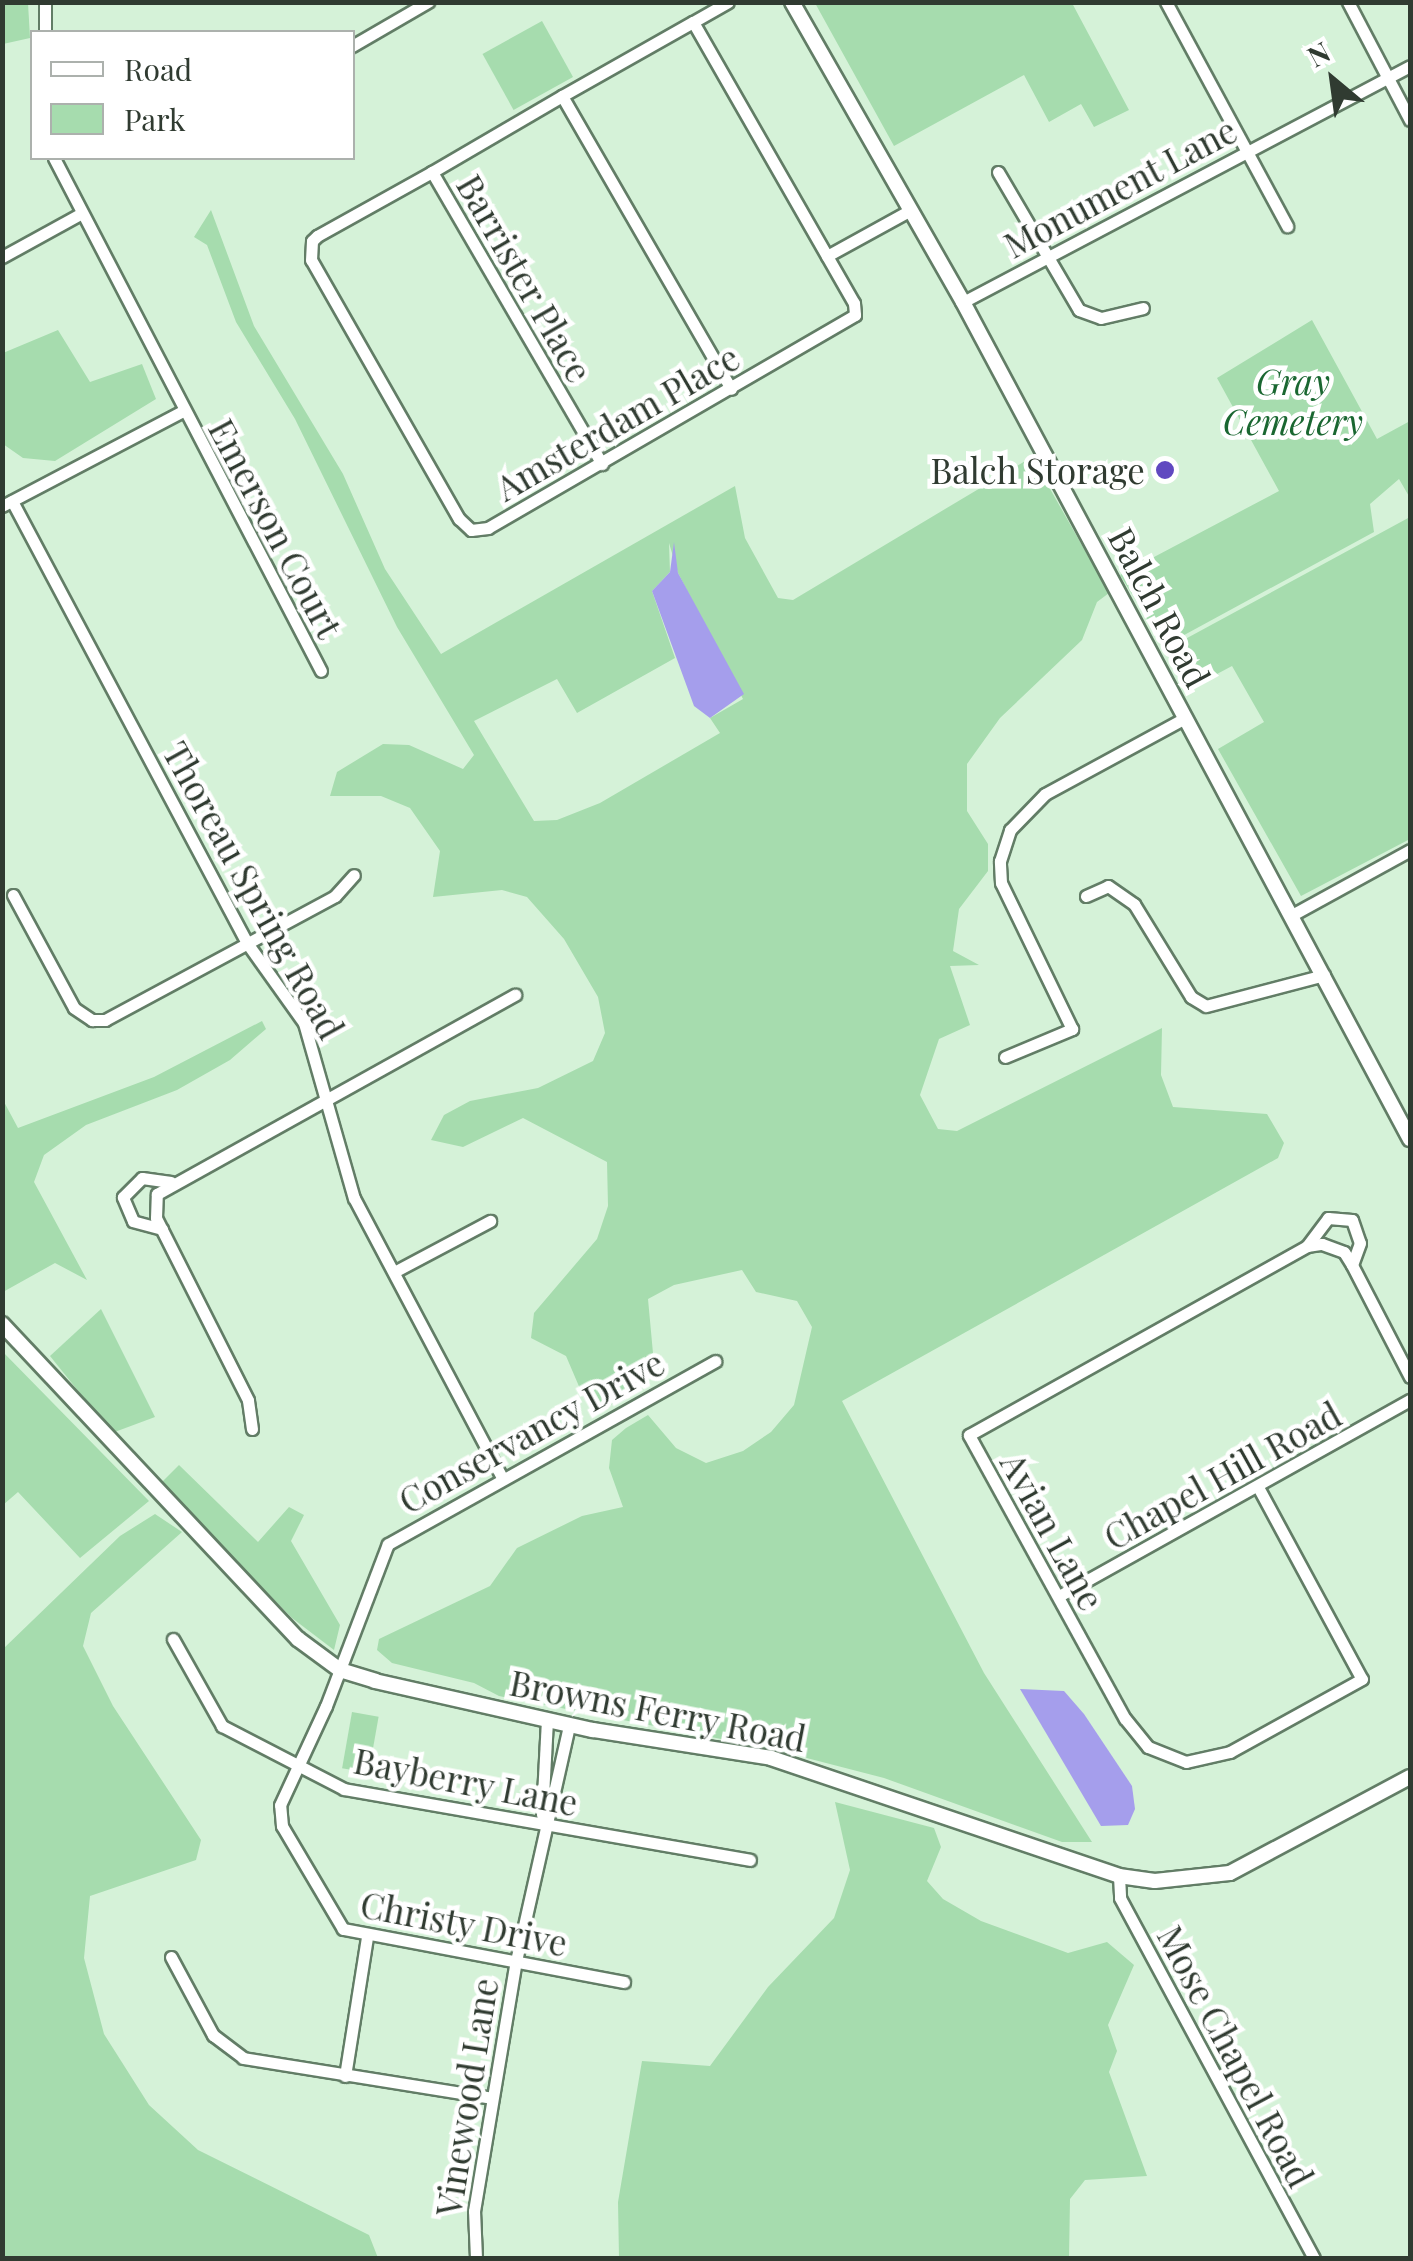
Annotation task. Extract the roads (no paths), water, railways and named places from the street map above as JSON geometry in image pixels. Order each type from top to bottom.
[{"type":"street","points":[[44,2],[45,30]]},
{"type":"street","points":[[355,44],[428,2]]},
{"type":"street","name":"Amsterdam Place","points":[[692,22],[827,256],[855,315],[488,528],[472,530],[459,519],[309,250],[317,236],[432,172],[562,96],[692,22],[728,2]]},
{"type":"street","name":"Balch Road","points":[[792,2],[907,212],[962,302],[1410,1139]]},
{"type":"street","points":[[1166,2],[1286,226]]},
{"type":"street","points":[[1348,2],[1410,120]]},
{"type":"street","name":"Monument Lane","points":[[962,302],[1410,66]]},
{"type":"street","points":[[562,96],[730,389]]},
{"type":"street","name":"Emerson Court","points":[[55,160],[321,671]]},
{"type":"street","name":"Barrister Place","points":[[432,172],[602,464]]},
{"type":"street","points":[[998,172],[1079,310],[1101,318],[1143,308]]},
{"type":"street","points":[[827,256],[907,212]]},
{"type":"street","points":[[2,256],[82,213]]},
{"type":"street","points":[[7,504],[183,412]]},
{"type":"street","name":"Thoreau Spring Road","points":[[7,504],[248,944],[304,1024],[329,1096],[350,1188],[502,1477]]},
{"type":"street","points":[[1005,1056],[1072,1029],[1002,883],[1000,861],[1010,830],[1045,794],[1186,718]]},
{"type":"street","points":[[1292,915],[1410,850]]},
{"type":"street","points":[[13,895],[74,1008],[92,1020],[119,1014],[335,896],[354,875]]},
{"type":"street","points":[[1086,896],[1108,886],[1134,904],[1191,997],[1206,1006],[1324,975]]},
{"type":"street","points":[[252,1429],[248,1400],[153,1206],[170,1182],[515,994]]},
{"type":"street","points":[[162,1229],[133,1221],[123,1197],[142,1178],[170,1182]]},
{"type":"street","points":[[1308,1246],[1328,1218],[1352,1220],[1360,1243],[1352,1264]]},
{"type":"street","points":[[394,1272],[490,1221]]},
{"type":"street","points":[[1308,1246],[1334,1246],[1352,1264],[1410,1377]]},
{"type":"street","name":"Avian Lane","points":[[1258,1487],[1361,1673],[1349,1690],[1230,1752],[1186,1762],[1162,1755],[1125,1719],[968,1435],[1308,1246]]},
{"type":"street","name":"Browns Ferry Road","points":[[2,1324],[205,1546],[298,1639],[340,1670],[569,1725],[771,1758],[1119,1876],[1202,1880],[1230,1873],[1408,1783]]},
{"type":"street","name":"Conservancy Drive","points":[[340,1670],[388,1544],[715,1361]]},
{"type":"street","name":"Chapel Hill Road","points":[[1059,1596],[1410,1400]]},
{"type":"street","name":"Bayberry Lane","points":[[174,1639],[222,1726],[344,1789],[750,1860]]},
{"type":"street","name":"Christy Drive","points":[[340,1670],[280,1805],[282,1826],[331,1918],[367,1937],[624,1982]]},
{"type":"street","name":"Vinewood Lane","points":[[542,1825],[539,1784],[547,1720]]},
{"type":"street","name":"Vinewood Lane","points":[[476,2258],[474,2211],[492,2098],[542,1825],[569,1725]]},
{"type":"street","name":"Mose Chapel Road","points":[[1119,1876],[1120,1898],[1314,2258]]},
{"type":"street","points":[[345,2076],[367,1937]]},
{"type":"street","points":[[171,1957],[227,2051],[345,2076],[492,2098]]},
{"type":"place","name":"Balch Storage","points":[[1165,470]]},
{"type":"park label","name":"Gray Cemetery","points":[[1293,401]]}]
